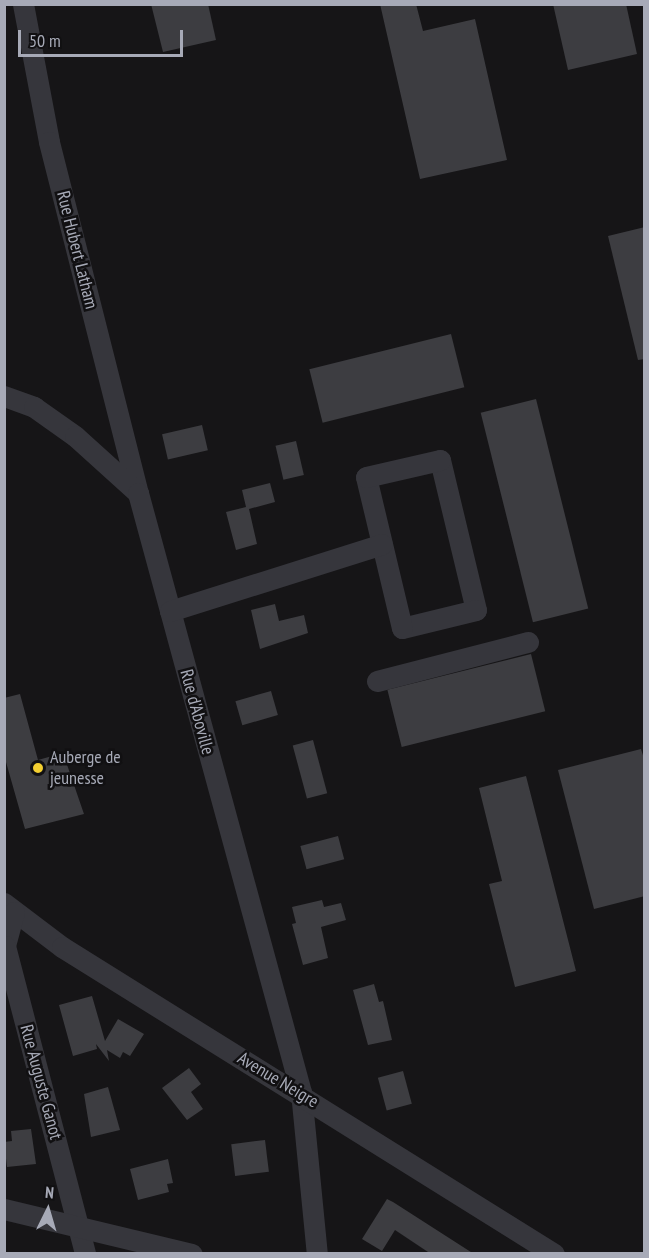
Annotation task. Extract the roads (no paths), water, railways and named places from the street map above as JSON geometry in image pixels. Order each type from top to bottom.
[{"type":"street","name":"Rue Hubert Latham","points":[[23,4],[49,142],[138,493]]},
{"type":"street","points":[[4,396],[34,407],[75,436],[138,493]]},
{"type":"street","points":[[440,460],[476,610],[402,628],[382,544],[366,477],[440,460]]},
{"type":"street","name":"Rue d'Aboville","points":[[138,493],[301,1092],[317,1254]]},
{"type":"street","points":[[170,611],[382,544]]},
{"type":"street","points":[[377,681],[528,642]]},
{"type":"street","name":"Avenue Neigre","points":[[9,907],[121,984],[301,1092],[554,1254]]},
{"type":"street","name":"Rue Auguste Ganot","points":[[9,907],[5,946],[85,1254]]},
{"type":"street","points":[[4,1209],[192,1254]]},
{"type":"place","name":"Auberge de jeunesse","points":[[38,768]]}]
